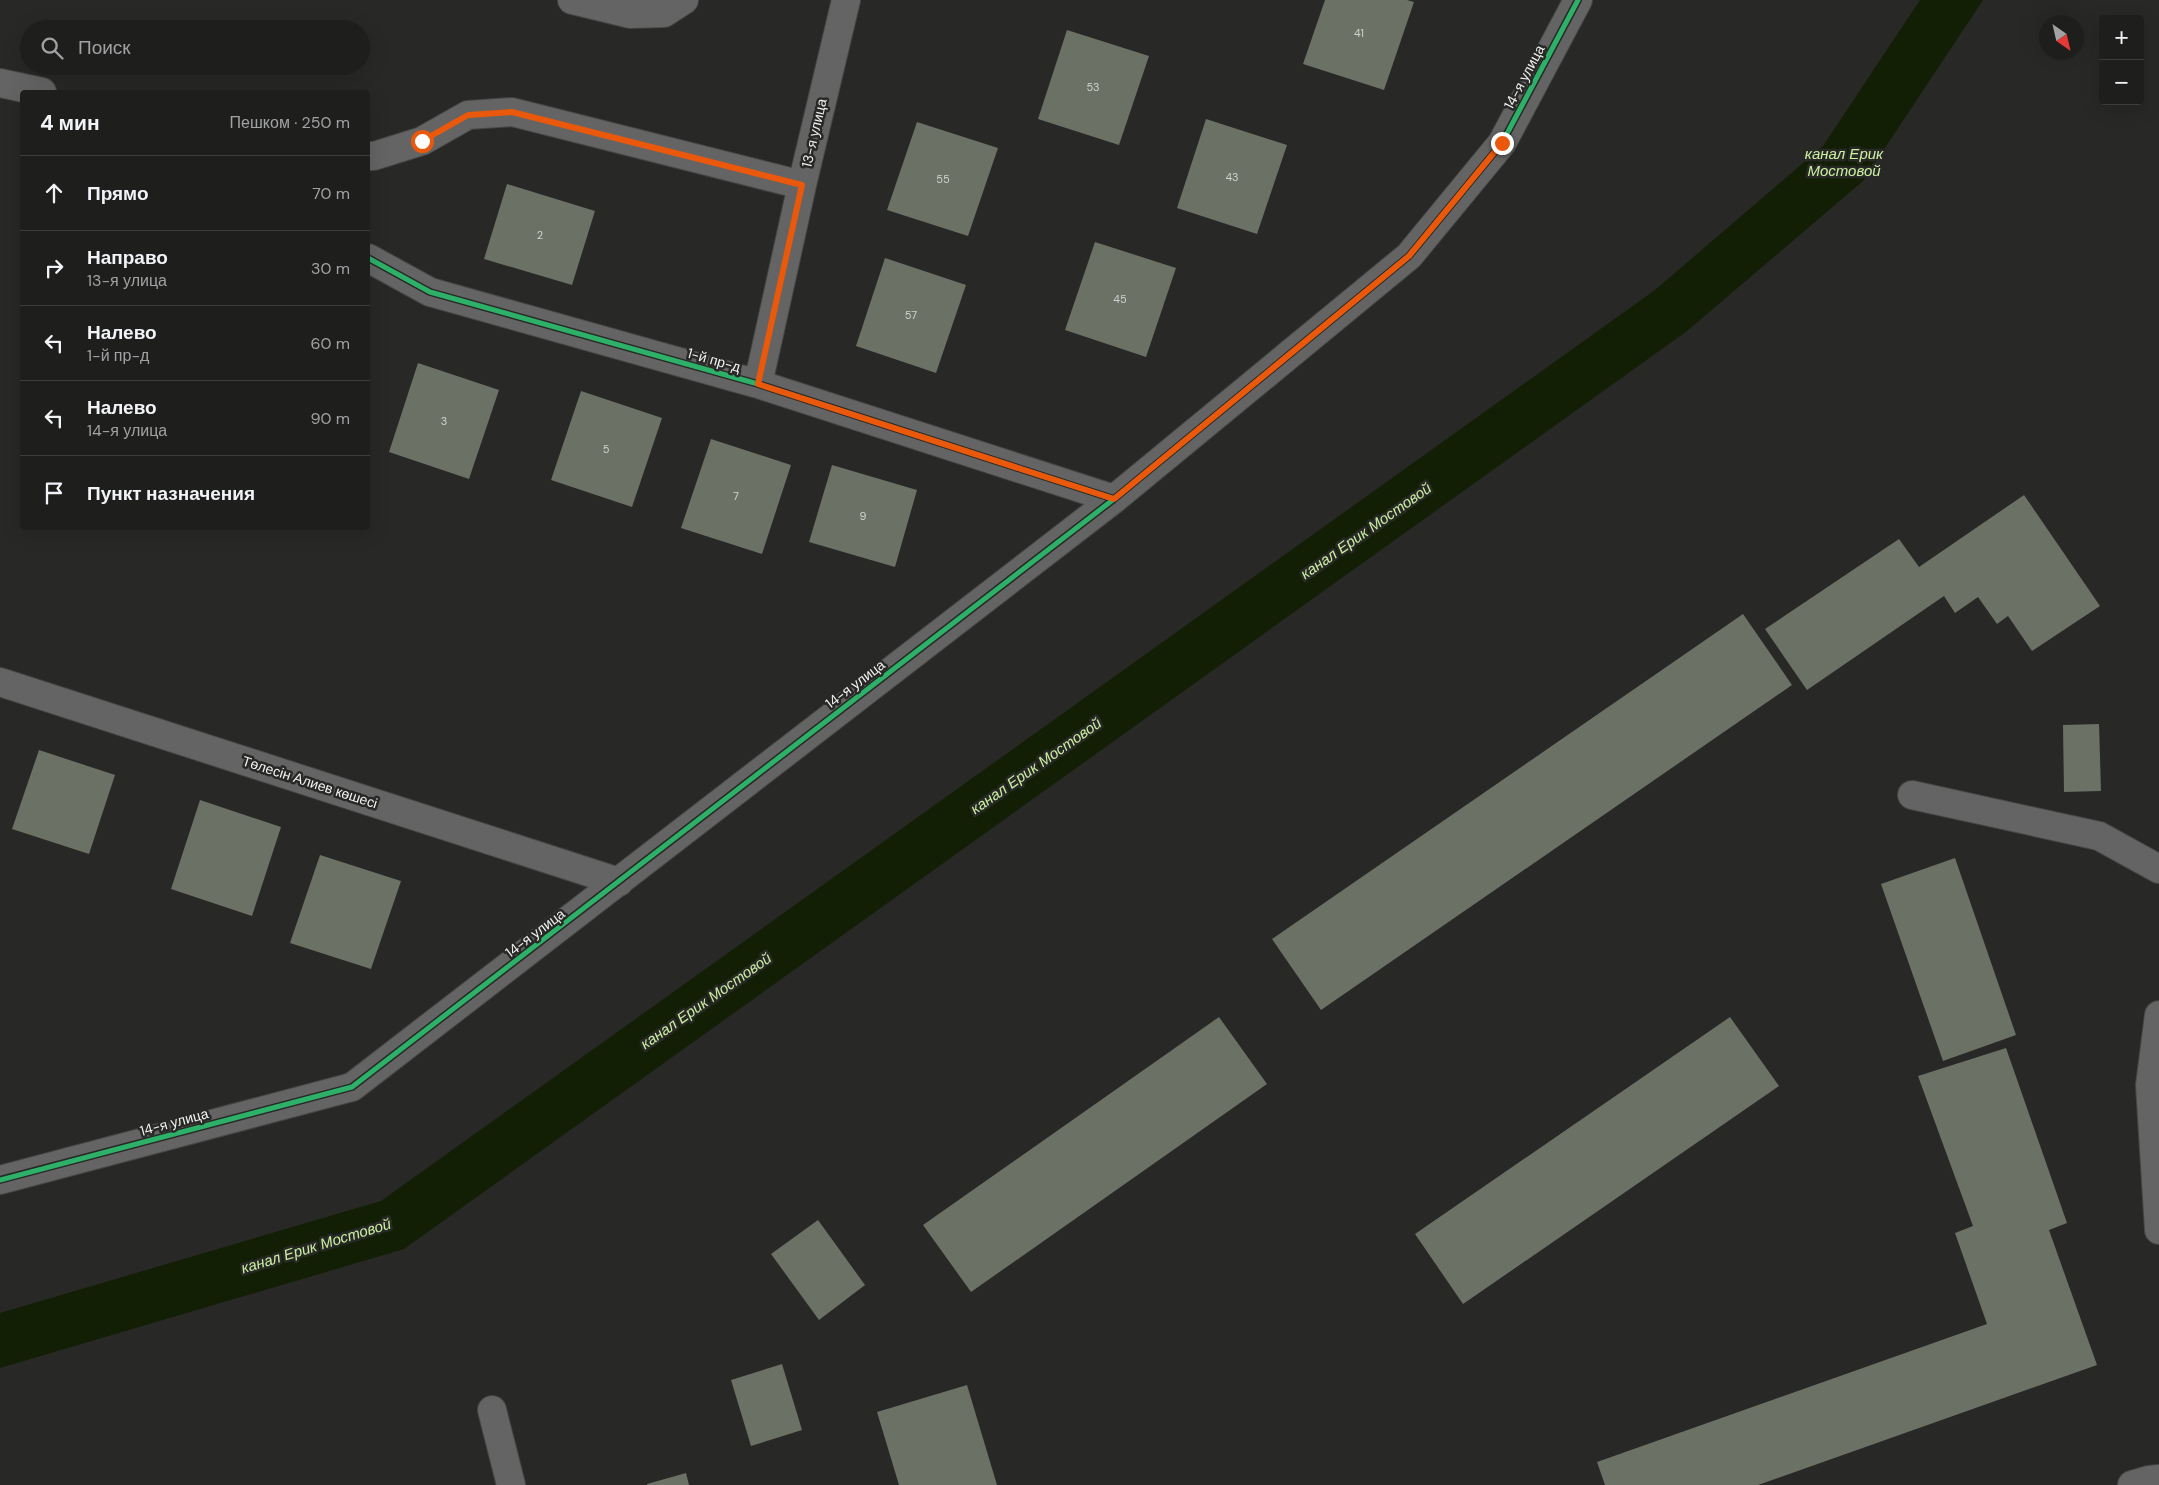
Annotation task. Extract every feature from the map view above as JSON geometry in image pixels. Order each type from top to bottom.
[{"type":"street","points":[[572,0],[630,14],[664,13],[684,0]]},
{"type":"street","name":"13-я улица","points":[[758,384],[802,185],[846,0]]},
{"type":"street","name":"14-я улица","points":[[0,1180],[352,1087],[619,882],[830,716],[1114,499],[1409,256],[1502,143],[1578,0]]},
{"type":"street","points":[[0,83],[33,90]]},
{"type":"street","points":[[370,156],[422,141],[468,115],[512,112],[802,185]]},
{"type":"street","name":"1-й пр-д","points":[[370,259],[430,292],[758,384],[1114,499]]},
{"type":"street","name":"Төлесін Алиев көшесі","points":[[0,682],[619,882]]},
{"type":"street","points":[[1912,795],[2099,836],[2159,869]]},
{"type":"street","points":[[2159,1015],[2150,1085],[2159,1230]]},
{"type":"street","points":[[492,1410],[511,1485]]},
{"type":"street","points":[[2132,1485],[2159,1479]]},
{"type":"water","name":"канал Ерик Мостовой","points":[[1920,0],[1983,0],[1863,181],[1687,331],[404,1249],[0,1368],[0,1313],[381,1201],[1655,290],[1823,146]]},
{"type":"building","points":[[1325,0],[1407,0],[1414,2],[1384,90],[1303,64]]},
{"type":"building","points":[[1067,30],[1149,56],[1119,145],[1038,119]]},
{"type":"building","points":[[1206,119],[1287,145],[1257,234],[1177,208]]},
{"type":"building","points":[[917,122],[998,148],[968,236],[887,210]]},
{"type":"building","points":[[507,184],[595,211],[572,285],[484,259]]},
{"type":"building","points":[[1095,242],[1176,268],[1146,357],[1065,330]]},
{"type":"building","points":[[885,258],[966,285],[936,373],[856,346]]},
{"type":"building","points":[[418,363],[499,390],[469,479],[389,452]]},
{"type":"building","points":[[581,391],[662,418],[632,507],[551,480]]},
{"type":"building","points":[[711,439],[791,465],[762,554],[681,528]]},
{"type":"building","points":[[832,465],[917,490],[895,567],[809,542]]},
{"type":"building","points":[[2024,495],[2100,606],[2032,651],[2008,616],[1997,624],[1978,597],[1955,613],[1944,596],[1807,690],[1765,629],[1899,539],[1919,567]]},
{"type":"building","points":[[1743,614],[1792,685],[1321,1010],[1272,939]]},
{"type":"building","points":[[2099,724],[2101,791],[2064,792],[2063,725]]},
{"type":"building","points":[[39,750],[115,775],[89,854],[12,829]]},
{"type":"building","points":[[200,800],[281,827],[252,916],[171,889]]},
{"type":"building","points":[[320,855],[401,881],[371,969],[290,943]]},
{"type":"building","points":[[1955,858],[2016,1035],[1943,1061],[1881,884]]},
{"type":"building","points":[[1219,1017],[1267,1084],[971,1292],[923,1225]]},
{"type":"building","points":[[1730,1017],[1779,1086],[1463,1304],[1415,1234]]},
{"type":"building","points":[[2006,1048],[2067,1223],[2049,1230],[2097,1365],[1758,1485],[1605,1485],[1597,1462],[1987,1324],[1955,1233],[1973,1226],[1918,1076]]},
{"type":"building","points":[[818,1220],[865,1285],[819,1320],[771,1254]]},
{"type":"building","points":[[782,1364],[802,1430],[751,1446],[731,1380]]},
{"type":"building","points":[[967,1385],[997,1485],[899,1485],[877,1412]]},
{"type":"building","points":[[686,1473],[689,1485],[647,1485],[647,1484]]},
{"type":"cycle path","points":[[0,1180],[352,1087],[1114,499],[1409,256],[1502,143],[1578,0]]},
{"type":"cycle path","points":[[370,259],[430,292],[758,384],[1114,499]]},
{"type":"route","points":[[422,141],[468,115],[512,112],[802,185],[758,384],[1114,499],[1409,256],[1502,143]]}]
